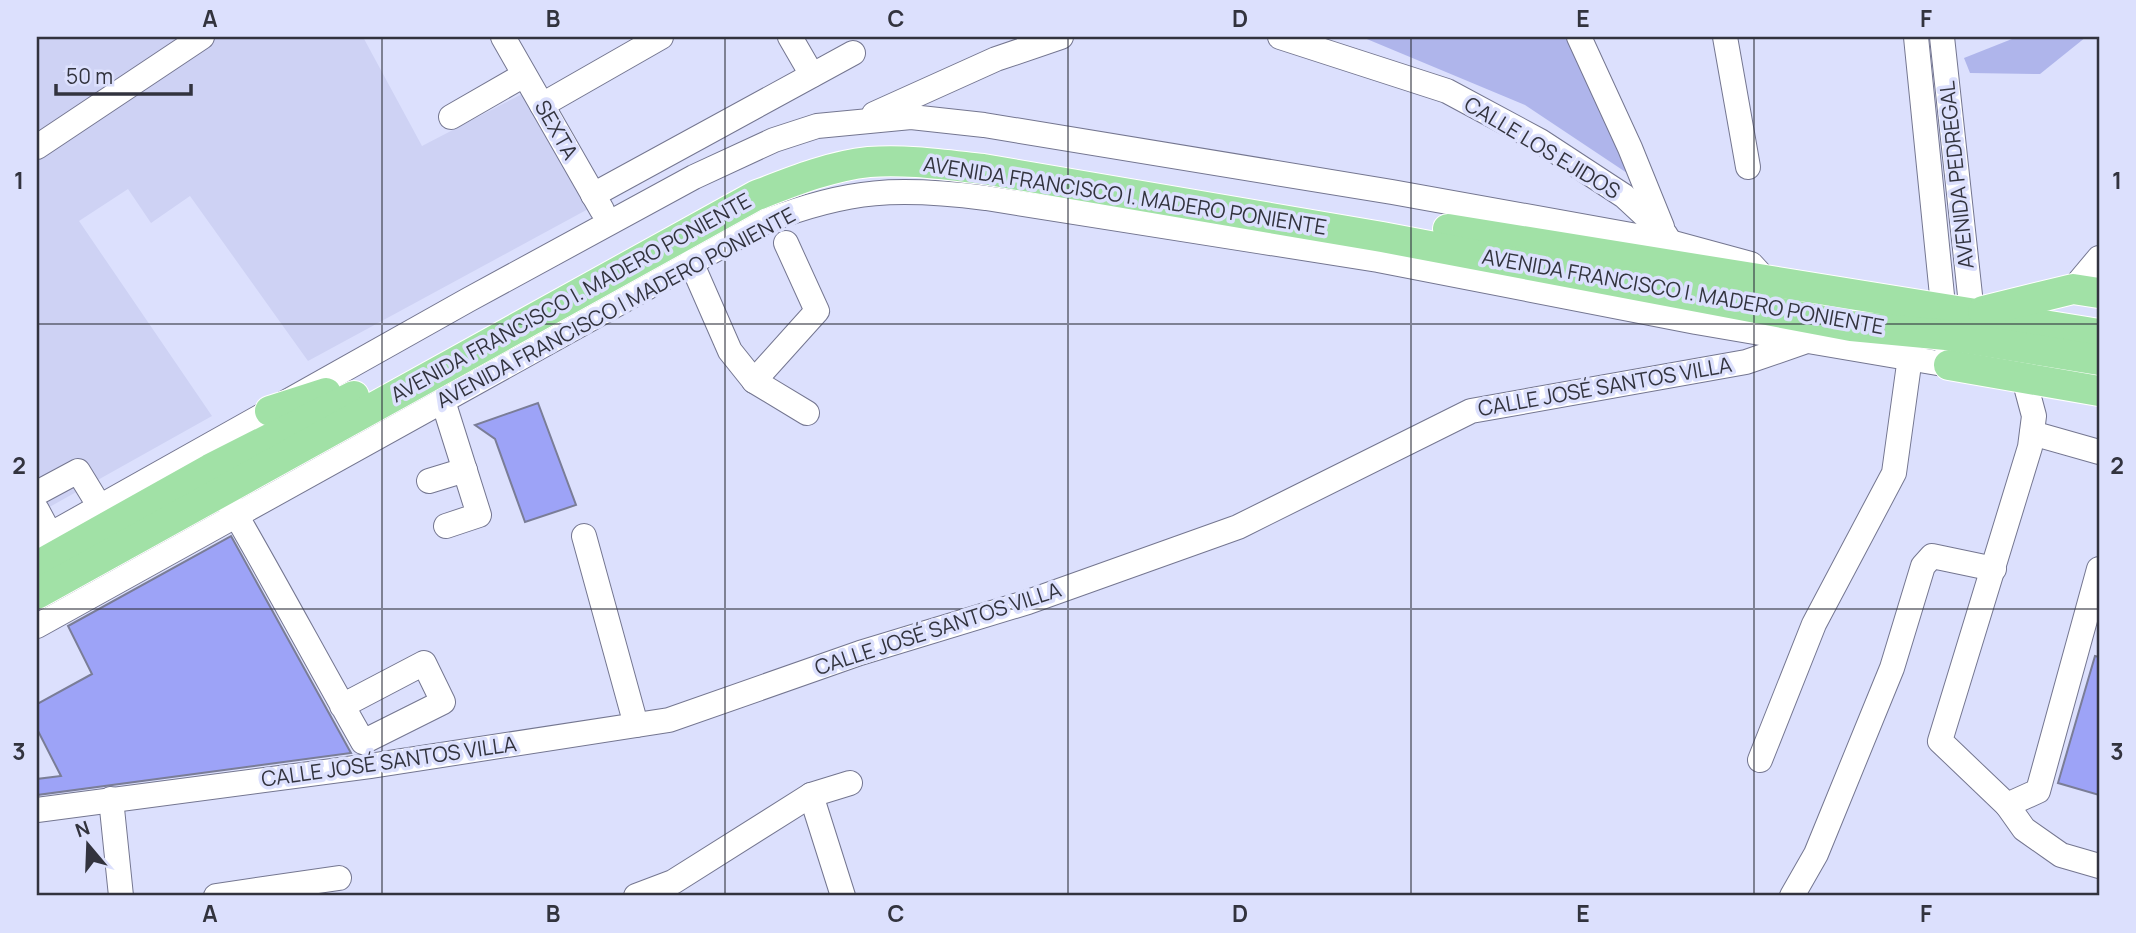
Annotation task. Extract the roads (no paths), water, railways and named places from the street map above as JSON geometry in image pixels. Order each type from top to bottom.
[{"type":"main road","name":"AVENIDA FRANCISCO I. MADERO PONIENTE","points":[[37,594],[209,483],[375,385],[747,180],[786,163],[863,144],[919,142],[985,151],[1769,282],[1974,327],[2099,360]]},
{"type":"main road","name":"AVENIDA FRANCISCO I. MADERO PONIENTE","points":[[46,549],[209,483],[755,197],[795,180],[869,162],[922,163],[983,169],[1382,237],[1851,326],[1944,322]]},
{"type":"main road","name":"AVENIDA FRANCISCO I. MADERO PONIENTE","points":[[1974,327],[2086,291]]},
{"type":"main road","points":[[1720,302],[1731,313],[1786,330],[1808,341]]},
{"type":"main road","name":"AVENIDA FRANCISCO I. MADERO PONIENTE","points":[[1974,327],[2099,334]]},
{"type":"main road","points":[[1949,365],[2099,391]]},
{"type":"main road","points":[[270,411],[342,388],[375,385]]},
{"type":"street","points":[[37,147],[202,37]]},
{"type":"street","name":"SEXTA","points":[[503,37],[609,222]]},
{"type":"street","points":[[542,105],[662,37]]},
{"type":"street","points":[[790,37],[812,75]]},
{"type":"street","points":[[851,124],[996,59],[1061,37]]},
{"type":"street","name":"CALLE LOS EJIDOS","points":[[1280,37],[1447,92],[1539,141],[1614,190],[1667,238]]},
{"type":"street","points":[[1579,37],[1630,148],[1667,238]]},
{"type":"street","points":[[1726,37],[1748,167]]},
{"type":"street","points":[[1917,43],[1950,40]]},
{"type":"street","name":"AVENIDA PEDREGAL","points":[[1950,40],[1974,327]]},
{"type":"street","name":"AVENIDA PEDREGAL","points":[[1917,43],[1949,365]]},
{"type":"street","points":[[593,195],[852,53]]},
{"type":"street","points":[[451,117],[524,75]]},
{"type":"street","name":"AVENIDA FRANCISCO I. MADERO PONIENTE","points":[[46,549],[100,507],[209,483],[270,411],[694,177],[774,140],[817,126],[911,117],[984,125],[1667,238],[1751,264],[1769,282]]},
{"type":"street","name":"AVENIDA FRANCISCO I MADERO PONIENTE","points":[[37,626],[209,483],[443,401],[767,221],[807,205],[879,191],[931,191],[986,198],[1378,260],[1696,322],[1949,365]]},
{"type":"street","points":[[754,382],[817,311],[786,243]]},
{"type":"street","points":[[2086,291],[2099,258]]},
{"type":"street","points":[[691,262],[730,351],[754,382],[807,413]]},
{"type":"street","name":"CALLE JOSÉ SANTOS VILLA","points":[[37,810],[370,766],[669,720],[860,653],[1028,602],[1238,527],[1471,411],[1745,362],[1808,341]]},
{"type":"street","points":[[1760,760],[1814,624],[1894,473],[1910,357]]},
{"type":"street","points":[[2027,378],[2027,390],[2034,416],[2030,447],[1940,741],[2007,806],[2024,829],[2061,855],[2099,866]]},
{"type":"street","points":[[443,401],[479,515],[446,526]]},
{"type":"street","points":[[2032,433],[2099,452]]},
{"type":"street","points":[[429,481],[465,470]]},
{"type":"street","points":[[37,493],[78,471],[100,507]]},
{"type":"street","points":[[209,483],[363,742],[443,702],[424,663],[342,706]]},
{"type":"street","points":[[37,510],[46,549]]},
{"type":"street","points":[[584,536],[636,725]]},
{"type":"street","points":[[1792,896],[1816,854],[1892,668],[1923,566],[1932,556],[1994,569]]},
{"type":"street","points":[[2007,806],[2038,791],[2099,569]]},
{"type":"street","points":[[636,896],[669,889],[811,795],[850,783]]},
{"type":"street","points":[[811,795],[843,896]]},
{"type":"street","points":[[111,799],[121,896]]},
{"type":"street","points":[[216,896],[339,878]]}]
